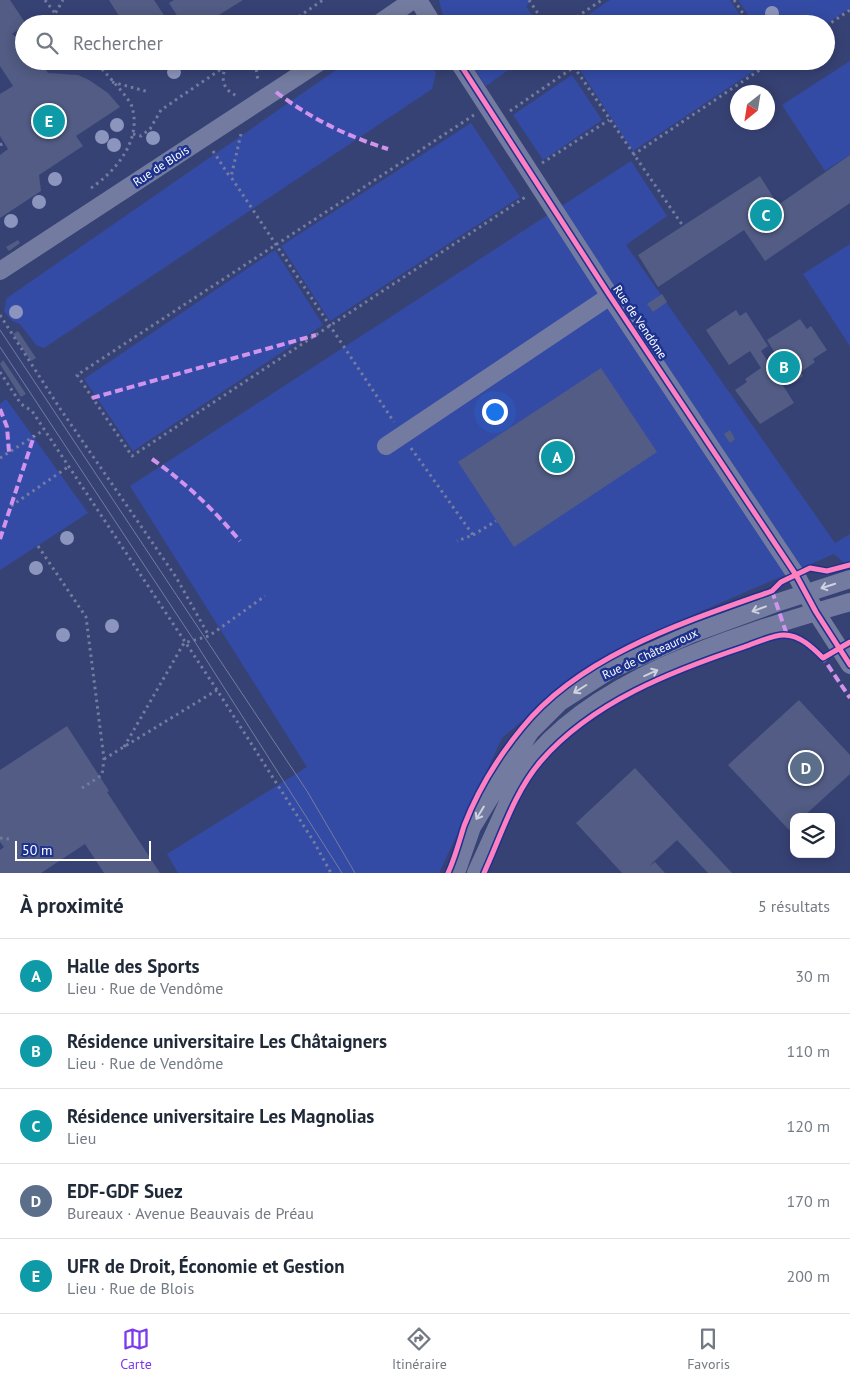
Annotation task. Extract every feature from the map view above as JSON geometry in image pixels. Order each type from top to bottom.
[{"type":"street","points":[[391,15],[413,0]]},
{"type":"street","points":[[418,0],[427,15]]},
{"type":"street","name":"Rue de Blois","points":[[0,271],[308,70]]},
{"type":"street","name":"Rue de Vendôme","points":[[464,70],[610,296],[796,574],[816,612],[850,665]]},
{"type":"street","points":[[386,446],[610,296]]},
{"type":"street","name":"Rue de Châteauroux","points":[[456,873],[472,827],[530,732],[560,702],[610,670],[691,634],[850,580]]},
{"type":"street","name":"Rue de Châteauroux","points":[[476,873],[520,776],[548,743],[582,711],[621,687],[697,653],[850,602]]},
{"type":"path","points":[[45,0],[55,14],[63,0]]},
{"type":"path","points":[[301,15],[323,0]]},
{"type":"path","points":[[529,0],[539,15]]},
{"type":"path","points":[[580,15],[602,0]]},
{"type":"path","points":[[734,0],[744,15]]},
{"type":"path","points":[[835,20],[850,10]]},
{"type":"path","points":[[89,190],[121,161],[133,134],[132,106],[103,70]]},
{"type":"path","points":[[133,134],[141,136],[150,129],[161,110],[219,70]]},
{"type":"path","points":[[225,70],[223,73],[224,86],[233,94],[245,96]]},
{"type":"path","points":[[256,70],[258,84]]},
{"type":"path","points":[[525,198],[132,456],[77,376],[276,245],[492,113],[569,70]]},
{"type":"path","points":[[576,70],[632,155],[683,226]]},
{"type":"path","points":[[632,155],[760,70]]},
{"type":"path","points":[[112,81],[150,92]]},
{"type":"path","points":[[231,177],[242,126],[238,117]]},
{"type":"path","points":[[530,172],[609,120]]},
{"type":"path","points":[[204,139],[402,435],[473,535]]},
{"type":"path","points":[[0,145],[4,143]]},
{"type":"path","points":[[0,315],[59,407],[176,577],[209,636]]},
{"type":"path","points":[[0,372],[21,404],[32,411],[184,643],[217,690],[314,842],[331,873]]},
{"type":"path","points":[[0,458],[44,430]]},
{"type":"path","points":[[11,506],[68,467]]},
{"type":"path","points":[[457,542],[496,521]]},
{"type":"path","points":[[38,546],[86,617],[104,759],[102,774],[82,788]]},
{"type":"path","points":[[124,747],[184,643],[209,636],[265,596]]},
{"type":"path","points":[[104,759],[217,690]]},
{"type":"path","points":[[0,838],[8,839]]},
{"type":"shaded area","points":[[439,0],[532,0],[526,6],[532,15],[443,15]]},
{"type":"shaded area","points":[[610,0],[730,0],[740,15],[588,15]]},
{"type":"shaded area","points":[[738,0],[850,0],[850,8],[835,18],[835,15],[748,15]]},
{"type":"shaded area","points":[[850,61],[850,155],[825,171],[782,105]]},
{"type":"shaded area","points":[[336,70],[434,70],[436,73],[432,89],[44,348],[36,345],[20,324],[12,321],[4,311],[7,298]]},
{"type":"shaded area","points":[[475,70],[508,70],[486,86]]},
{"type":"shaded area","points":[[580,70],[755,70],[730,85],[633,151]]},
{"type":"shaded area","points":[[572,75],[602,120],[543,160],[513,115]]},
{"type":"shaded area","points":[[471,123],[520,197],[330,321],[281,246]]},
{"type":"shaded area","points":[[631,161],[667,216],[626,245],[835,543],[850,534],[850,568],[834,554],[669,625],[578,674],[502,738],[439,873],[178,873],[167,854],[307,767],[130,486]]},
{"type":"shaded area","points":[[850,244],[850,346],[803,274]]},
{"type":"shaded area","points":[[275,250],[323,325],[133,451],[84,379]]},
{"type":"shaded area","points":[[6,399],[88,513],[0,570],[0,404]]},
{"type":"building","points":[[0,0],[10,0],[20,15],[15,15],[15,32],[12,34],[15,36],[15,70],[46,70],[48,73],[78,75],[108,93],[120,107],[76,136],[83,146],[39,175],[41,191],[0,218],[0,155],[8,149],[0,136],[0,94],[13,86],[0,66]]},
{"type":"building","points":[[109,0],[154,0],[164,15],[118,15]]},
{"type":"building","points":[[174,0],[243,0],[219,15],[177,15],[169,3]]},
{"type":"building","points":[[850,155],[850,203],[765,261],[744,230],[658,287],[638,255],[760,176],[778,205]]},
{"type":"building","points":[[18,240],[20,243],[9,251],[6,247]]},
{"type":"building","points":[[662,294],[667,302],[653,312],[647,304]]},
{"type":"building","points":[[736,310],[740,316],[746,312],[768,346],[761,351],[771,366],[779,360],[767,340],[800,319],[807,329],[811,326],[827,350],[813,359],[815,362],[801,372],[803,376],[795,382],[789,373],[779,379],[794,403],[760,424],[735,390],[747,382],[745,379],[761,368],[750,351],[729,365],[706,330]]},
{"type":"building","points":[[18,331],[36,358],[31,361],[13,334]]},
{"type":"building","points":[[3,360],[26,394],[21,397],[0,364]]},
{"type":"building","points":[[601,368],[657,452],[514,547],[458,462]]},
{"type":"building","points":[[730,430],[735,439],[730,443],[724,434]]},
{"type":"building","points":[[799,700],[850,755],[850,774],[807,813],[790,813],[789,830],[728,765]]},
{"type":"building","points":[[67,726],[160,873],[104,873],[85,844],[41,873],[0,873],[0,850],[4,847],[0,842],[0,770]]},
{"type":"building","points":[[635,768],[732,873],[708,873],[677,840],[649,866],[655,862],[665,873],[622,873],[576,823]]},
{"type":"tram line","points":[[0,330],[307,791],[355,873]]},
{"type":"tram line","points":[[0,347],[195,642],[342,873]]},
{"type":"marked path","points":[[276,92],[302,110],[329,125],[388,149]]},
{"type":"marked path","points":[[92,398],[316,335]]},
{"type":"marked path","points":[[0,409],[7,427],[9,452]]},
{"type":"marked path","points":[[0,539],[34,436]]},
{"type":"marked path","points":[[152,459],[199,497],[240,541]]},
{"type":"marked path","points":[[772,591],[787,635]]},
{"type":"marked path","points":[[826,656],[823,658],[850,698]]},
{"type":"cycle path","points":[[464,70],[610,296],[796,575],[816,612],[850,665]]},
{"type":"cycle path","points":[[448,873],[469,813],[497,762],[522,728],[546,702],[574,680],[604,660],[637,643],[671,628],[772,591],[781,582],[810,568],[827,571],[850,565]]},
{"type":"cycle path","points":[[484,873],[516,800],[531,773],[561,740],[609,705],[662,678],[774,636],[795,637],[806,643],[823,658],[850,642]]},
{"type":"place","name":"UFR de Droit, Économie et Gestion","points":[[49,121]]},
{"type":"place","name":"Résidence universitaire Les Magnolias","points":[[766,215]]},
{"type":"place","name":"Résidence universitaire Les Châtaigners","points":[[784,367]]},
{"type":"place","name":"Halle des Sports","points":[[557,457]]},
{"type":"place","name":"EDF-GDF Suez","points":[[806,768]]}]
